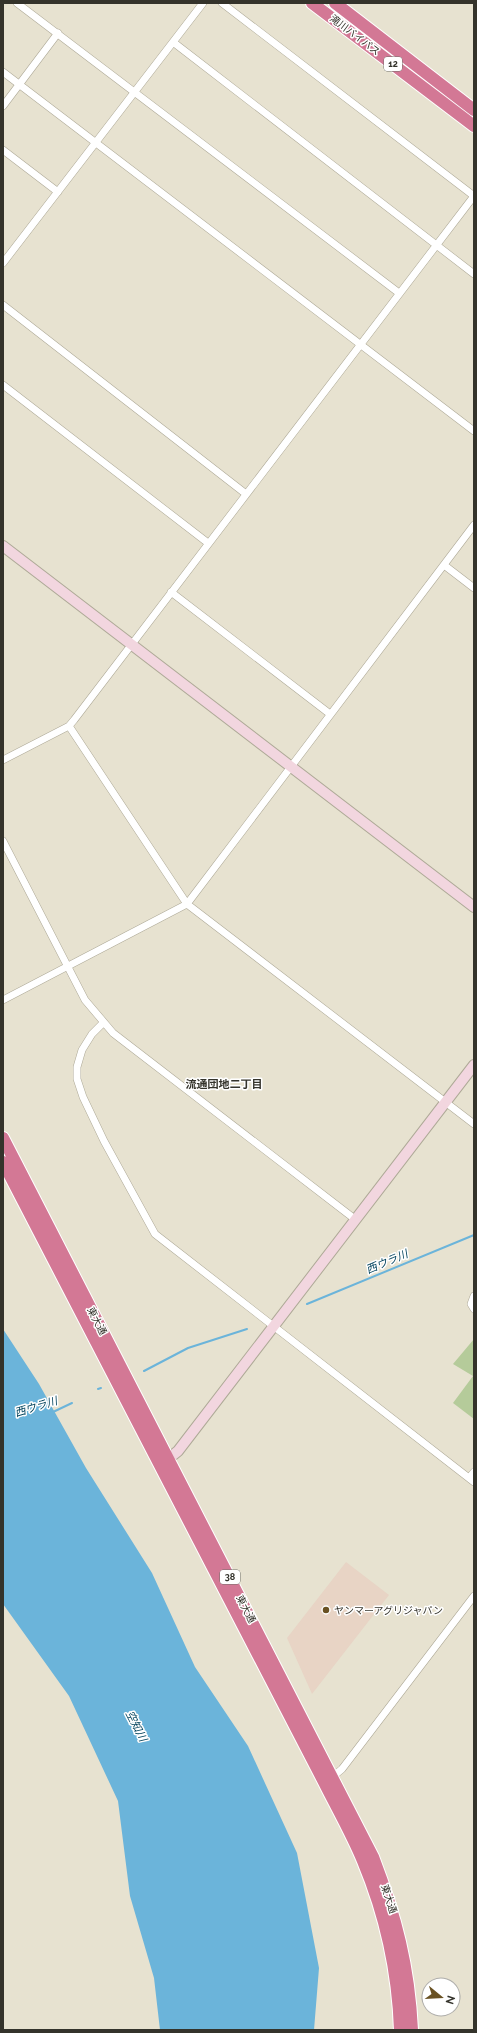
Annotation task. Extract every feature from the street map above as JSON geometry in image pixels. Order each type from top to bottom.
[{"type":"highway","name":"滝川バイパス","points":[[312,3],[474,126]]},
{"type":"highway","name":"滝川バイパス","points":[[335,3],[474,110]]},
{"type":"highway","name":"東大通","points":[[3,1138],[164,1462]]},
{"type":"highway","name":"東大通","points":[[3,1162],[164,1462],[329,1779],[373,1857],[390,1899],[406,1966],[412,2030]]},
{"type":"highway","name":"東大通","points":[[329,1779],[379,1902],[395,1968],[399,1994],[400,2030]]},
{"type":"street","points":[[17,3],[399,294]]},
{"type":"street","points":[[3,263],[203,3]]},
{"type":"street","points":[[3,760],[69,726],[474,196],[222,3]]},
{"type":"street","points":[[3,106],[58,33]]},
{"type":"street","points":[[173,42],[474,274]]},
{"type":"street","points":[[3,72],[474,431]]},
{"type":"street","points":[[3,150],[58,192]]},
{"type":"street","points":[[3,305],[246,494]]},
{"type":"street","points":[[3,385],[208,543]]},
{"type":"street","points":[[3,1000],[187,904],[286,776],[290,766],[474,525]]},
{"type":"street","points":[[3,546],[474,906]]},
{"type":"street","points":[[444,565],[474,588]]},
{"type":"street","points":[[171,592],[330,714]]},
{"type":"street","points":[[69,726],[187,904],[474,1124]]},
{"type":"street","points":[[3,841],[85,1000],[103,1023],[113,1033],[356,1220]]},
{"type":"street","points":[[103,1023],[92,1034],[82,1050],[77,1067],[77,1079],[83,1098],[98,1128],[146,1220],[155,1234],[273,1328],[471,1480],[474,1472]]},
{"type":"street","points":[[164,1462],[178,1451],[474,1066]]},
{"type":"street","points":[[474,1296],[471,1304],[474,1309]]},
{"type":"street","points":[[329,1779],[342,1769],[474,1596]]},
{"type":"shaded area","points":[[346,1562],[389,1595],[312,1694],[287,1638]]},
{"type":"green space","points":[[474,1339],[474,1419],[453,1403],[473,1376],[453,1364]]},
{"type":"water","name":"空知川","points":[[3,1329],[39,1384],[86,1468],[152,1573],[195,1667],[248,1746],[297,1853],[319,1968],[314,2030],[160,2030],[154,1978],[130,1896],[118,1801],[69,1696],[3,1604]]},
{"type":"waterway","name":"西ウラ川","points":[[307,1304],[474,1235]]},
{"type":"waterway","name":"西ウラ川","points":[[144,1371],[188,1348],[247,1329]]},
{"type":"waterway","name":"西ウラ川","points":[[53,1412],[72,1403]]},
{"type":"place","name":"ヤンマーアグリジャパン","points":[[326,1610]]},
{"type":"district","name":"流通団地二丁目","points":[[224,1084]]}]
